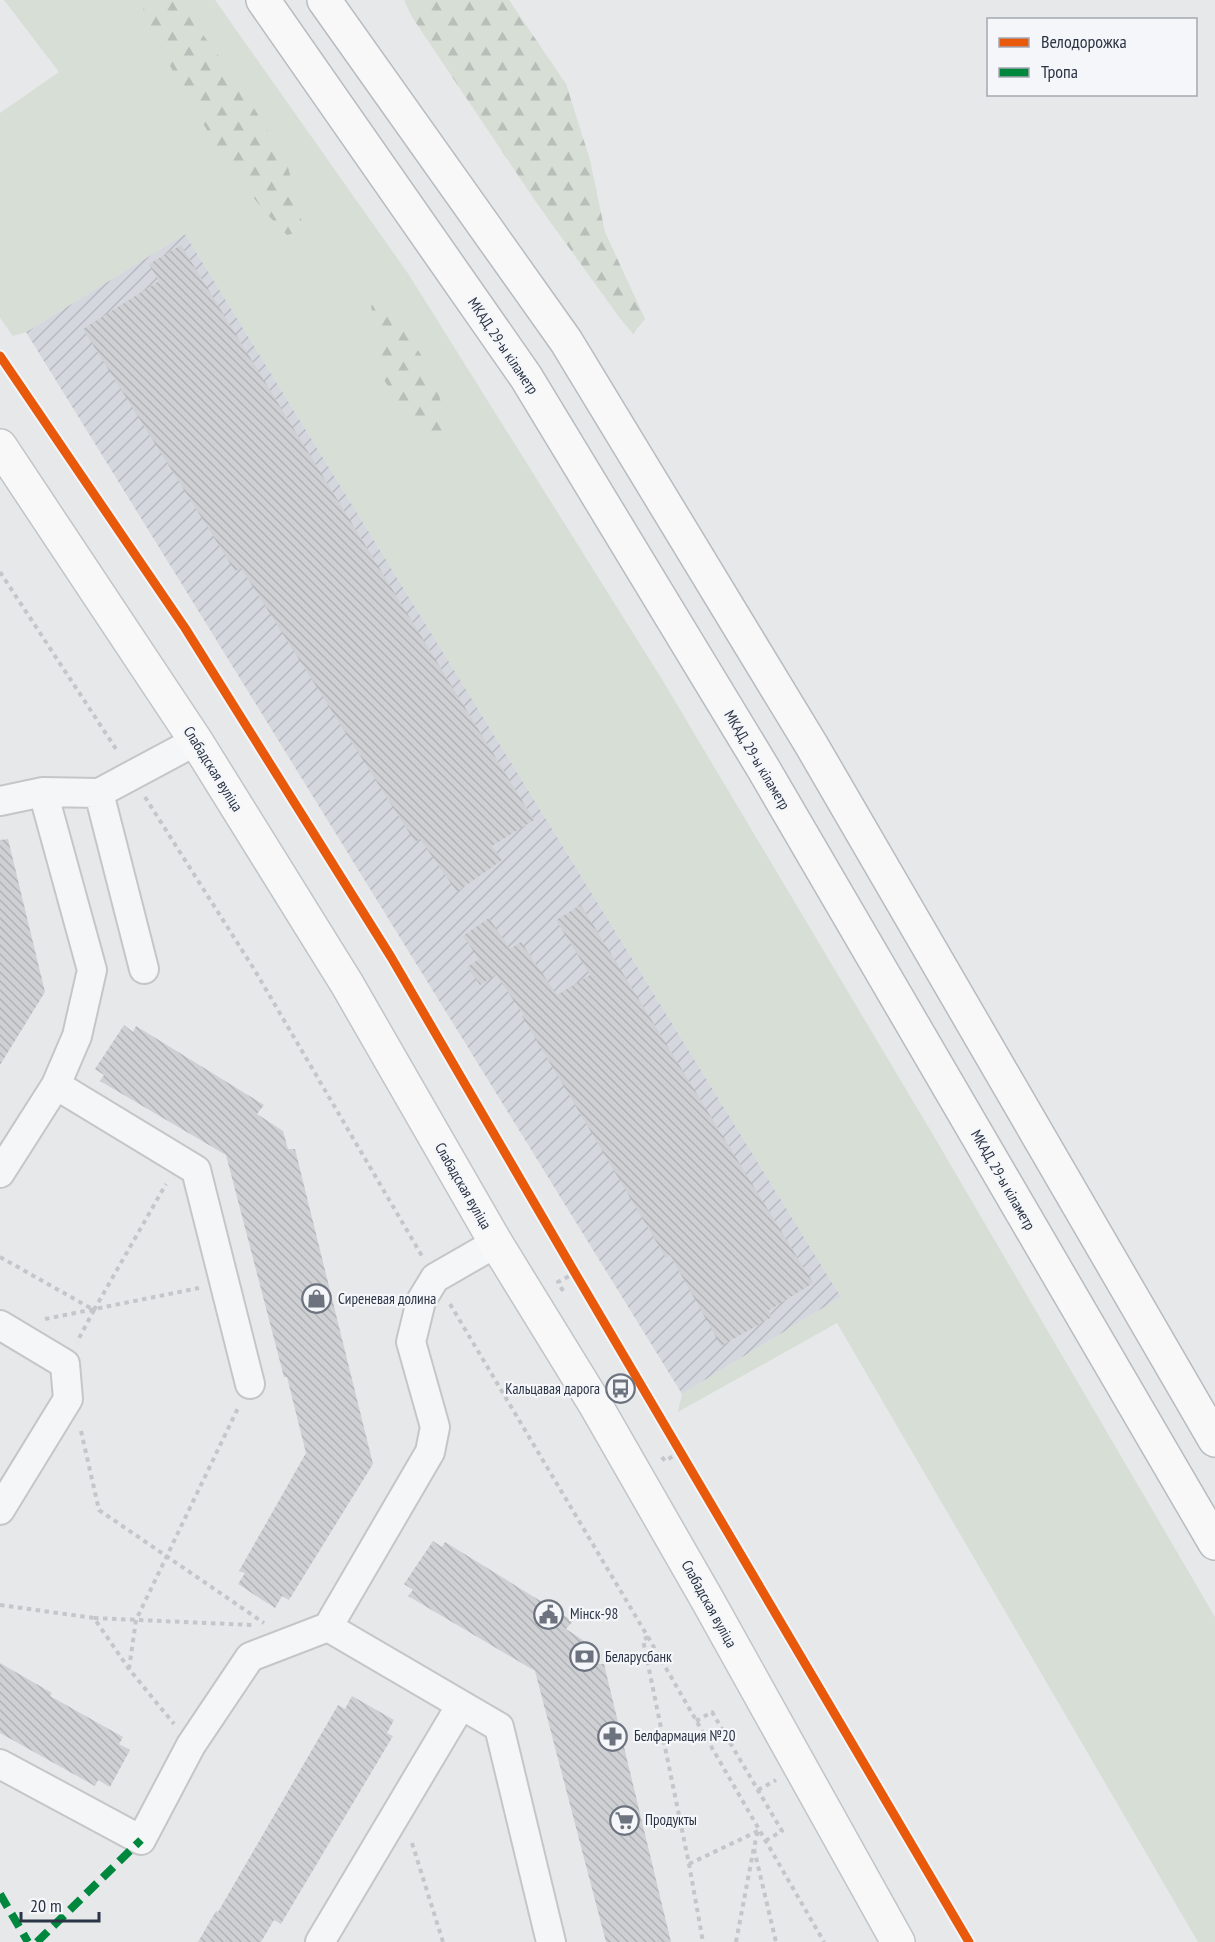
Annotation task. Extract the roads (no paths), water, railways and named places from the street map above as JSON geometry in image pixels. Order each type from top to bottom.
[{"type":"main road","name":"МКАД, 29-ы кіламетр","points":[[263,0],[526,377],[763,768],[1215,1543]]},
{"type":"main road","points":[[324,0],[566,340],[818,756],[1215,1440]]},
{"type":"main road","name":"Слабадская вуліца","points":[[0,446],[196,741],[347,984],[496,1243],[596,1404],[898,1942]]},
{"type":"lane","points":[[0,801],[43,792],[99,793],[196,741]]},
{"type":"lane","points":[[0,1173],[56,1085],[77,1036],[92,970],[43,792]]},
{"type":"lane","points":[[99,793],[144,969]]},
{"type":"lane","points":[[56,1085],[196,1170],[250,1384]]},
{"type":"lane","points":[[0,1764],[141,1840],[191,1745],[250,1657],[328,1627],[430,1452],[435,1427],[411,1342],[421,1301],[435,1278],[496,1243]]},
{"type":"lane","points":[[0,1510],[68,1399],[65,1364],[1,1326]]},
{"type":"lane","points":[[328,1627],[499,1727],[551,1942]]},
{"type":"lane","points":[[320,1942],[461,1705]]},
{"type":"place","name":"Сиреневая долина","points":[[317,1299]]},
{"type":"place","name":"Кальцавая дарога","points":[[621,1389]]},
{"type":"place","name":"Мінск-98","points":[[549,1614]]},
{"type":"place","name":"Беларусбанк","points":[[584,1657]]},
{"type":"place","name":"Белфармация №20","points":[[613,1736]]},
{"type":"place","name":"Продукты","points":[[624,1820]]}]
